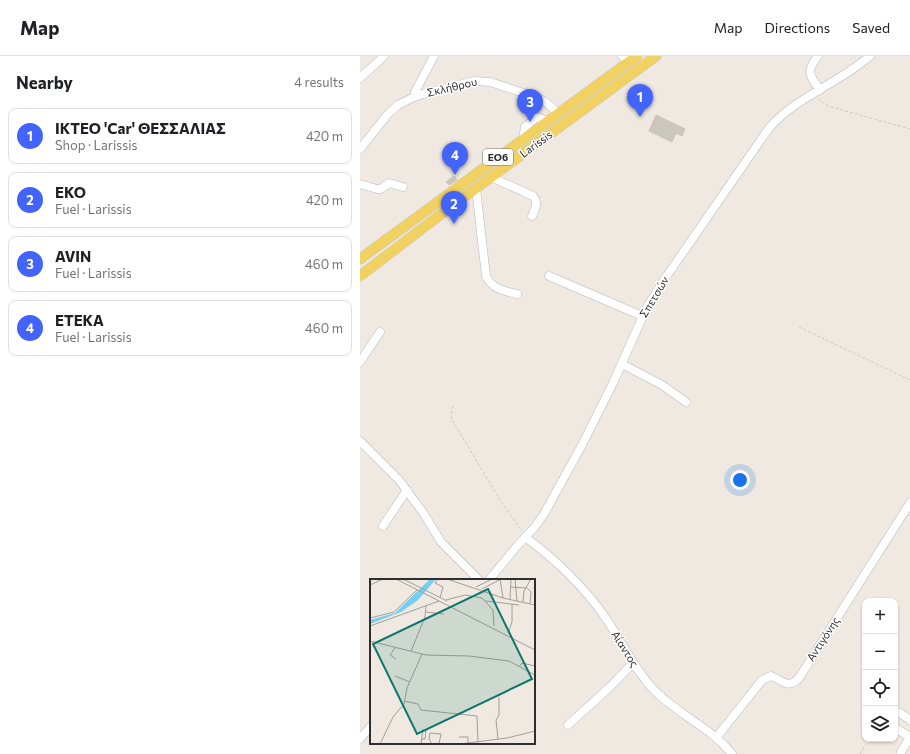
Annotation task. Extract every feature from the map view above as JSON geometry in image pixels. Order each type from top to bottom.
[{"type":"main road","name":"Larissis","points":[[360,259],[447,191],[548,121],[625,59],[637,56]]},
{"type":"main road","name":"Larissis","points":[[360,276],[449,208],[656,56]]},
{"type":"street","points":[[360,78],[384,56]]},
{"type":"street","points":[[414,97],[415,92],[434,56]]},
{"type":"street","points":[[817,91],[810,71],[813,62],[818,56]]},
{"type":"street","name":"Σπετσών","points":[[490,579],[536,525],[548,506],[582,445],[622,364],[642,316],[664,280],[769,128],[785,113],[870,56]]},
{"type":"street","name":"Σκλήθρου","points":[[360,150],[391,110],[414,97],[475,81],[484,80],[536,98],[547,103],[558,113]]},
{"type":"street","points":[[491,177],[533,196],[536,203],[532,216]]},
{"type":"street","points":[[360,184],[377,189],[381,189],[389,183],[403,187]]},
{"type":"street","points":[[476,188],[486,276],[490,284],[494,287],[517,294]]},
{"type":"street","points":[[549,276],[642,316]]},
{"type":"street","points":[[360,362],[380,332]]},
{"type":"street","points":[[622,364],[662,385],[686,402]]},
{"type":"street","points":[[360,441],[399,480],[441,542],[478,579]]},
{"type":"street","points":[[383,526],[406,490]]},
{"type":"street","name":"Αντιγόνης","points":[[716,738],[762,680],[771,676],[789,684],[799,678],[910,503]]},
{"type":"street","name":"Αίαντος","points":[[526,537],[570,576],[592,600],[606,618],[633,663],[657,693],[716,738],[732,754]]},
{"type":"street","points":[[568,725],[611,686],[633,663]]},
{"type":"street","points":[[900,713],[910,720]]},
{"type":"street","points":[[360,739],[370,727]]},
{"type":"street","points":[[898,729],[910,738],[901,752]]},
{"type":"path","points":[[817,91],[822,102],[828,106],[910,129]]},
{"type":"path","points":[[799,327],[910,380]]},
{"type":"path","points":[[453,406],[451,414],[455,425],[500,500],[526,537]]},
{"type":"path","points":[[860,754],[866,744]]},
{"type":"building","points":[[656,115],[685,129],[682,136],[676,133],[672,142],[649,131]]},
{"type":"building","points":[[454,176],[457,180],[449,185],[446,182]]},
{"type":"place","name":"ΙΚΤΕΟ 'Car' ΘΕΣΣΑΛΙΑΣ","points":[[640,117]]},
{"type":"place","name":"AVIN","points":[[530,122]]},
{"type":"place","name":"ΕΤΕΚΑ","points":[[455,175]]},
{"type":"place","name":"EKO","points":[[454,224]]}]
